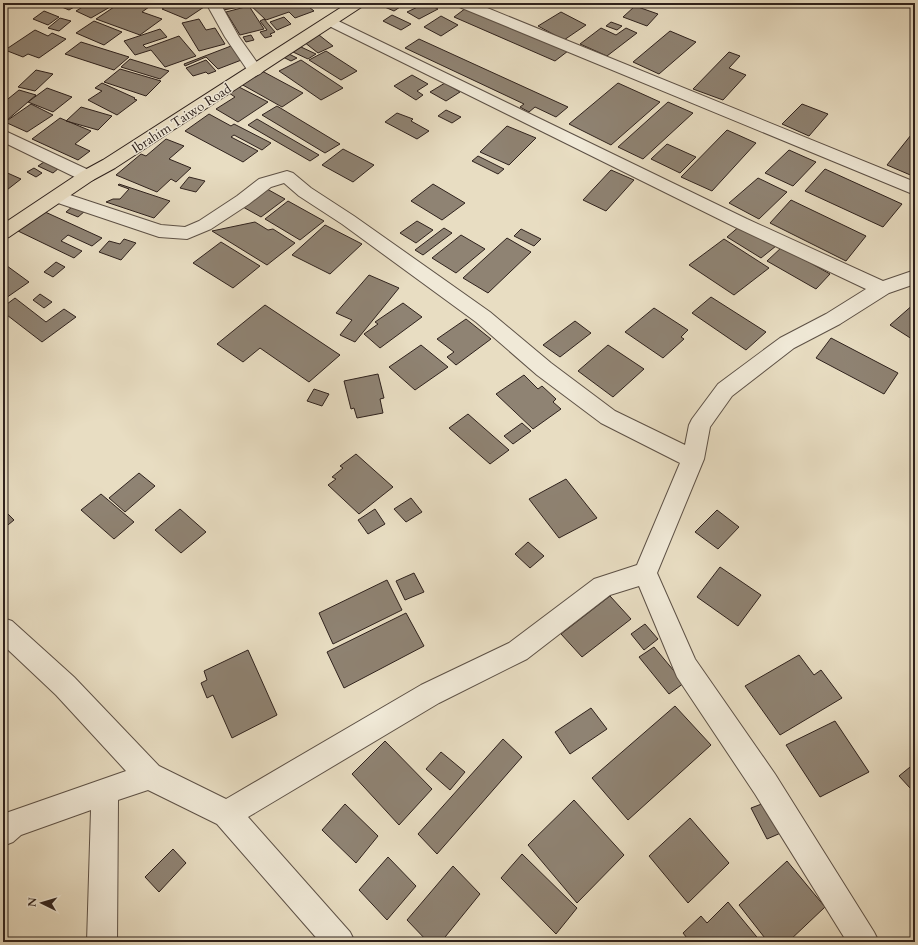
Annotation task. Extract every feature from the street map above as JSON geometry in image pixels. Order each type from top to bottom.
[{"type":"main road","name":"Ibrahim Taiwo Road","points":[[3,233],[87,176],[109,164],[255,71],[358,3]]},
{"type":"street","points":[[213,3],[232,37],[255,71]]},
{"type":"street","points":[[462,3],[915,189]]},
{"type":"street","points":[[330,21],[741,223],[882,288]]},
{"type":"street","points":[[3,135],[87,176]]},
{"type":"street","points":[[58,197],[159,232],[187,233],[205,225],[243,200],[265,183],[287,177],[305,192],[348,220],[483,317],[544,369],[608,417],[693,459]]},
{"type":"street","points":[[864,942],[765,784],[686,668],[645,573],[693,459],[700,425],[725,390],[787,343],[833,319],[882,288],[915,277]]},
{"type":"street","points":[[227,814],[430,694],[518,651],[602,588],[645,573]]},
{"type":"street","points":[[3,629],[65,686],[149,776],[227,814],[340,942]]},
{"type":"street","points":[[3,832],[12,824],[149,776]]},
{"type":"street","points":[[102,942],[105,791]]},
{"type":"building","points":[[52,3],[81,3],[69,10]]},
{"type":"building","points":[[89,3],[117,3],[91,18],[76,11]]},
{"type":"building","points":[[120,3],[137,3],[149,7],[142,12],[162,19],[140,35],[96,19]]},
{"type":"building","points":[[172,3],[210,3],[186,19],[162,9]]},
{"type":"building","points":[[221,3],[243,3],[245,6],[223,10]]},
{"type":"building","points":[[248,3],[286,3],[291,7],[304,3],[314,11],[295,18],[289,12],[266,20]]},
{"type":"building","points":[[383,3],[406,3],[394,11],[380,5]]},
{"type":"building","points":[[426,3],[438,9],[419,19],[407,12]]},
{"type":"building","points":[[249,6],[264,29],[240,35],[226,12]]},
{"type":"building","points":[[635,6],[658,14],[647,26],[623,17]]},
{"type":"building","points":[[466,8],[568,51],[555,61],[454,17]]},
{"type":"building","points":[[44,11],[59,17],[48,25],[33,19]]},
{"type":"building","points":[[561,12],[586,25],[564,40],[538,26]]},
{"type":"building","points":[[392,15],[411,24],[401,30],[383,21]]},
{"type":"building","points":[[441,16],[458,25],[441,36],[424,27]]},
{"type":"building","points":[[284,17],[291,24],[277,30],[270,22]]},
{"type":"building","points":[[60,18],[71,21],[59,31],[48,28]]},
{"type":"building","points":[[199,19],[206,30],[215,28],[225,44],[199,51],[182,23]]},
{"type":"building","points":[[264,19],[275,32],[270,34],[272,36],[265,38],[260,32],[267,30],[260,21]]},
{"type":"building","points":[[94,21],[122,32],[104,45],[76,33]]},
{"type":"building","points":[[611,22],[622,26],[617,30],[606,26]]},
{"type":"building","points":[[601,28],[616,35],[626,28],[637,33],[607,56],[580,44]]},
{"type":"building","points":[[160,29],[167,37],[143,45],[146,48],[179,36],[196,56],[165,67],[151,50],[135,55],[124,41]]},
{"type":"building","points":[[35,30],[48,36],[52,33],[66,39],[39,58],[28,54],[23,57],[5,50]]},
{"type":"building","points":[[670,31],[696,42],[659,74],[633,62]]},
{"type":"building","points":[[251,35],[254,40],[246,42],[243,37]]},
{"type":"building","points":[[319,35],[333,46],[318,53],[304,42]]},
{"type":"building","points":[[419,39],[568,107],[556,117],[535,107],[529,112],[520,107],[524,104],[405,48]]},
{"type":"building","points":[[81,42],[129,57],[114,70],[65,54]]},
{"type":"building","points":[[231,46],[244,59],[218,69],[206,57],[185,66],[184,64]]},
{"type":"building","points":[[301,47],[316,54],[308,59],[293,52]]},
{"type":"building","points":[[326,51],[357,71],[341,80],[309,60]]},
{"type":"building","points":[[729,52],[740,56],[729,68],[746,75],[723,100],[693,89]]},
{"type":"building","points":[[289,54],[297,58],[291,61],[283,57]]},
{"type":"building","points":[[130,59],[169,71],[160,79],[121,67]]},
{"type":"building","points":[[206,60],[216,71],[208,74],[206,72],[193,76],[186,68]]},
{"type":"building","points":[[301,60],[343,88],[321,100],[279,71]]},
{"type":"building","points":[[120,69],[161,81],[146,96],[104,82]]},
{"type":"building","points":[[36,70],[53,74],[35,91],[18,87]]},
{"type":"building","points":[[262,71],[303,93],[282,107],[241,84]]},
{"type":"building","points":[[412,75],[428,84],[417,91],[423,95],[416,100],[394,86]]},
{"type":"building","points":[[102,83],[137,100],[117,115],[88,100],[102,91],[95,88]]},
{"type":"building","points":[[445,83],[460,92],[446,101],[430,92]]},
{"type":"building","points":[[618,83],[660,102],[611,145],[569,124]]},
{"type":"building","points":[[239,87],[268,102],[238,122],[216,109],[235,97],[229,93]]},
{"type":"building","points":[[47,88],[72,97],[53,112],[28,102]]},
{"type":"building","points":[[19,90],[36,95],[6,121],[3,120],[3,103]]},
{"type":"building","points":[[668,102],[693,113],[643,159],[618,147]]},
{"type":"building","points":[[31,104],[53,115],[27,132],[5,122]]},
{"type":"building","points":[[802,104],[828,114],[809,136],[782,124]]},
{"type":"building","points":[[277,106],[340,144],[325,153],[262,115]]},
{"type":"building","points":[[81,107],[112,116],[98,130],[66,121]]},
{"type":"building","points":[[446,110],[461,117],[452,123],[438,116]]},
{"type":"building","points":[[397,113],[413,119],[411,121],[429,131],[417,139],[385,122]]},
{"type":"building","points":[[209,114],[231,126],[234,124],[271,143],[262,150],[234,135],[231,137],[258,151],[243,162],[185,131]]},
{"type":"building","points":[[60,118],[91,131],[75,144],[90,151],[78,160],[32,139]]},
{"type":"building","points":[[257,119],[319,155],[310,161],[248,125]]},
{"type":"building","points":[[507,126],[536,138],[509,165],[480,152]]},
{"type":"building","points":[[727,130],[756,143],[712,191],[681,177]]},
{"type":"building","points":[[915,130],[915,177],[887,165]]},
{"type":"building","points":[[166,139],[184,146],[169,159],[191,168],[176,182],[171,179],[157,192],[116,175],[141,154],[146,156]]},
{"type":"building","points":[[667,144],[696,157],[680,173],[651,159]]},
{"type":"building","points":[[343,149],[374,165],[353,182],[322,165]]},
{"type":"building","points":[[789,150],[816,162],[793,186],[765,173]]},
{"type":"building","points":[[478,156],[504,169],[498,174],[472,161]]},
{"type":"building","points":[[44,162],[59,168],[53,173],[38,166]]},
{"type":"building","points":[[34,168],[42,173],[36,177],[27,172]]},
{"type":"building","points":[[825,169],[902,204],[883,227],[805,191]]},
{"type":"building","points":[[611,170],[634,180],[606,211],[583,200]]},
{"type":"building","points":[[3,171],[21,179],[3,193]]},
{"type":"building","points":[[189,177],[205,181],[196,192],[180,188]]},
{"type":"building","points":[[758,178],[787,192],[759,219],[729,203]]},
{"type":"building","points":[[119,184],[170,201],[154,218],[106,202],[113,199],[120,199],[129,189],[118,185]]},
{"type":"building","points":[[433,184],[465,203],[442,220],[411,201]]},
{"type":"building","points":[[267,189],[285,199],[261,217],[243,207]]},
{"type":"building","points":[[791,200],[866,236],[846,261],[770,223]]},
{"type":"building","points":[[288,201],[324,221],[300,240],[265,219]]},
{"type":"building","points":[[73,206],[85,211],[78,217],[66,212]]},
{"type":"building","points":[[43,211],[102,238],[92,246],[68,235],[61,241],[82,251],[74,258],[18,231]]},
{"type":"building","points":[[417,221],[433,230],[416,243],[400,233]]},
{"type":"building","points":[[255,222],[268,230],[273,229],[295,243],[267,265],[212,231]]},
{"type":"building","points":[[325,225],[362,244],[330,274],[292,255]]},
{"type":"building","points":[[741,225],[776,246],[761,258],[727,237]]},
{"type":"building","points":[[444,228],[452,233],[423,255],[415,250]]},
{"type":"building","points":[[521,229],[541,239],[534,246],[514,236]]},
{"type":"building","points":[[461,235],[485,249],[456,273],[432,258]]},
{"type":"building","points":[[507,238],[531,252],[488,293],[463,278]]},
{"type":"building","points":[[124,239],[136,243],[121,260],[99,252],[109,241],[120,244]]},
{"type":"building","points":[[724,239],[769,268],[734,295],[689,265]]},
{"type":"building","points":[[221,242],[260,266],[233,288],[193,263]]},
{"type":"building","points":[[782,247],[830,274],[816,289],[767,261]]},
{"type":"building","points":[[56,262],[65,267],[53,277],[44,272]]},
{"type":"building","points":[[3,263],[29,282],[3,300]]},
{"type":"building","points":[[369,275],[399,288],[355,342],[340,335],[352,320],[336,313]]},
{"type":"building","points":[[40,294],[52,302],[44,308],[33,300]]},
{"type":"building","points":[[711,297],[766,332],[746,350],[692,313]]},
{"type":"building","points":[[15,298],[46,322],[64,309],[76,317],[42,342],[3,312],[3,307]]},
{"type":"building","points":[[403,303],[422,317],[380,348],[364,334],[378,324],[375,322]]},
{"type":"building","points":[[915,303],[915,341],[890,325]]},
{"type":"building","points":[[265,305],[340,355],[309,382],[260,348],[243,362],[217,344]]},
{"type":"building","points":[[654,308],[688,330],[681,337],[684,339],[663,358],[625,332]]},
{"type":"building","points":[[466,319],[491,339],[456,365],[447,357],[454,352],[437,339]]},
{"type":"building","points":[[575,321],[591,333],[560,357],[543,345]]},
{"type":"building","points":[[831,338],[898,373],[884,394],[816,358]]},
{"type":"building","points":[[421,345],[448,367],[415,390],[389,367]]},
{"type":"building","points":[[608,345],[644,369],[613,397],[578,371]]},
{"type":"building","points":[[378,374],[384,398],[380,399],[383,413],[357,418],[354,408],[351,409],[344,381]]},
{"type":"building","points":[[524,375],[538,389],[542,386],[556,399],[553,402],[561,409],[533,429],[496,394]]},
{"type":"building","points":[[314,389],[329,394],[322,406],[307,401]]},
{"type":"building","points":[[468,414],[509,450],[490,464],[449,428]]},
{"type":"building","points":[[522,423],[531,431],[513,444],[504,436]]},
{"type":"building","points":[[356,454],[393,487],[359,514],[328,485],[336,479],[332,477],[343,468],[340,466]]},
{"type":"building","points":[[139,473],[155,486],[125,512],[109,498]]},
{"type":"building","points":[[566,479],[597,518],[559,538],[529,499]]},
{"type":"building","points":[[101,494],[134,522],[114,539],[81,510]]},
{"type":"building","points":[[411,498],[422,512],[406,522],[394,509]]},
{"type":"building","points":[[3,509],[14,520],[3,529]]},
{"type":"building","points":[[180,509],[206,532],[181,553],[155,530]]},
{"type":"building","points":[[375,509],[385,524],[368,534],[358,520]]},
{"type":"building","points":[[717,510],[739,527],[718,549],[695,532]]},
{"type":"building","points":[[528,542],[544,556],[530,568],[515,554]]},
{"type":"building","points":[[720,567],[761,595],[738,626],[697,597]]},
{"type":"building","points":[[414,573],[424,592],[405,600],[396,581]]},
{"type":"building","points":[[387,580],[402,610],[333,644],[319,613]]},
{"type":"building","points":[[610,596],[631,619],[582,657],[561,634]]},
{"type":"building","points":[[406,613],[424,646],[344,688],[327,652]]},
{"type":"building","points":[[645,624],[658,639],[644,650],[631,634]]},
{"type":"building","points":[[654,647],[684,683],[669,694],[639,657]]},
{"type":"building","points":[[248,650],[277,715],[232,738],[213,695],[207,698],[201,683],[207,680],[204,671]]},
{"type":"building","points":[[799,655],[814,675],[821,670],[842,698],[780,735],[745,686]]},
{"type":"building","points":[[675,706],[711,745],[628,820],[592,778]]},
{"type":"building","points":[[591,708],[607,729],[570,754],[555,732]]},
{"type":"building","points":[[835,721],[869,772],[820,797],[786,745]]},
{"type":"building","points":[[503,739],[522,757],[437,854],[418,834]]},
{"type":"building","points":[[385,741],[432,789],[399,825],[352,774]]},
{"type":"building","points":[[441,752],[465,772],[450,790],[426,769]]},
{"type":"building","points":[[915,763],[915,784],[910,788],[899,776]]},
{"type":"building","points":[[574,800],[624,855],[577,903],[528,845]]},
{"type":"building","points":[[767,802],[783,832],[767,839],[751,808]]},
{"type":"building","points":[[345,804],[378,836],[356,863],[322,830]]},
{"type":"building","points":[[690,818],[729,863],[688,903],[649,856]]},
{"type":"building","points":[[173,849],[186,863],[159,892],[145,877]]},
{"type":"building","points":[[522,854],[577,908],[556,934],[501,878]]},
{"type":"building","points":[[388,857],[416,886],[387,920],[359,890]]},
{"type":"building","points":[[787,861],[825,907],[788,942],[768,942],[739,905]]},
{"type":"building","points":[[453,866],[480,894],[441,942],[428,942],[407,920]]},
{"type":"building","points":[[728,902],[761,942],[690,942],[683,933],[701,916],[707,923]]}]
